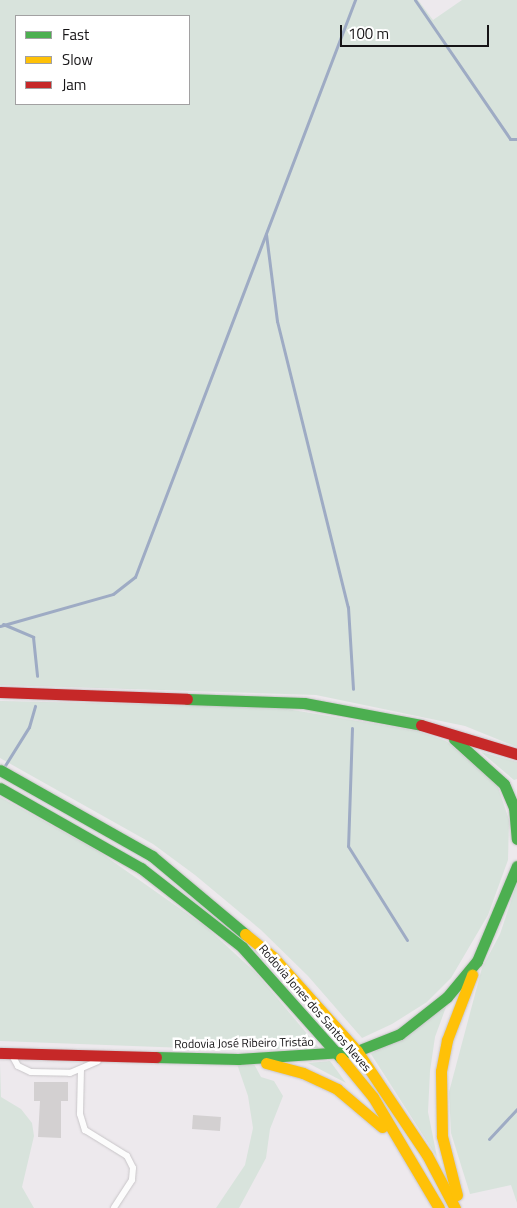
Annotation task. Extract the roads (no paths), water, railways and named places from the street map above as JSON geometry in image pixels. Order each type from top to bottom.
[{"type":"main road","points":[[0,692],[304,703],[360,712],[443,732],[517,754]]},
{"type":"main road","points":[[443,732],[463,745],[504,784],[514,807],[517,838]]},
{"type":"main road","name":"Rodovia Jones dos Santos Neves","points":[[0,770],[113,831],[177,874],[273,957],[357,1051],[427,1155],[455,1208]]},
{"type":"main road","name":"Rodovia Jones dos Santos Neves","points":[[0,788],[104,844],[166,884],[242,947],[337,1054],[384,1113],[411,1163],[439,1208]]},
{"type":"main road","name":"Rodovia José Ribeiro Tristão","points":[[4,1053],[106,1058],[238,1059],[337,1054],[357,1051],[400,1034],[428,1014],[477,961],[516,868],[517,844]]},
{"type":"main road","points":[[461,1208],[442,1136],[441,1071],[447,1040],[477,961]]},
{"type":"main road","points":[[238,1059],[277,1065],[337,1089],[365,1109],[411,1163]]},
{"type":"lane","points":[[4,1053],[26,1071],[67,1074],[81,1070],[106,1058]]},
{"type":"lane","points":[[81,1070],[80,1114],[85,1130],[127,1156],[133,1168],[132,1180],[114,1208]]},
{"type":"waterway","points":[[0,626],[113,594],[135,577],[355,0]]},
{"type":"waterway","points":[[415,0],[510,139],[517,139]]},
{"type":"waterway","points":[[266,234],[277,321],[348,607],[353,689]]},
{"type":"waterway","points":[[3,624],[33,637],[37,676]]},
{"type":"waterway","points":[[4,767],[29,727],[35,706]]},
{"type":"waterway","points":[[352,728],[348,846],[407,940]]},
{"type":"waterway","points":[[489,1139],[517,1109]]}]
